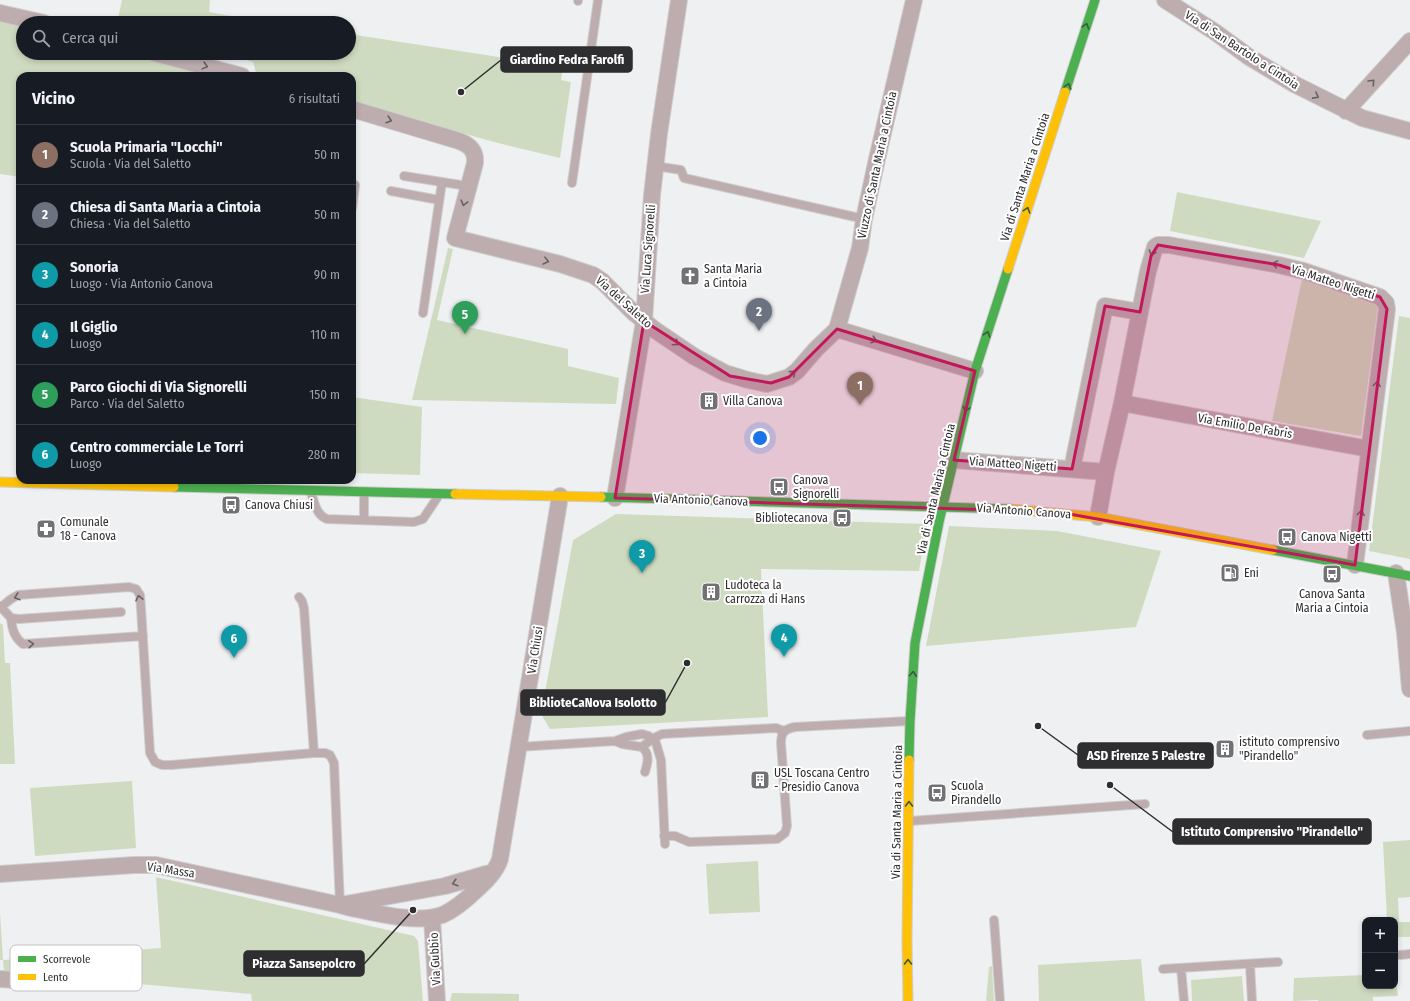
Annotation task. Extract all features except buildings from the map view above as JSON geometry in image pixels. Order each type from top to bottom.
[{"type":"street","name":"Via Luca Signorelli","points":[[615,498],[644,321],[655,166],[679,0]]},
{"type":"street","name":"Viuzzo di Santa Maria a Cintoia","points":[[837,329],[860,248],[864,219],[877,159],[914,0]]},
{"type":"street","name":"Via di Santa Maria a Cintoia","points":[[908,1001],[907,940],[910,721],[915,643],[942,507],[975,371],[1095,0]]},
{"type":"street","name":"Via di San Bartolo a Cintoia","points":[[1165,0],[1215,32],[1238,50],[1294,84],[1362,118],[1410,132]]},
{"type":"street","points":[[0,13],[16,17]]},
{"type":"street","points":[[1346,111],[1410,40]]},
{"type":"street","points":[[181,60],[227,72]]},
{"type":"street","name":"Via del Saletto","points":[[356,110],[459,141],[469,146],[475,157],[475,163],[455,238],[560,264],[593,275],[602,281],[644,321],[695,356],[725,373],[767,384],[789,377],[797,371],[816,348],[837,329]]},
{"type":"street","name":"Via Matteo Nigetti","points":[[1098,517],[1106,472],[1122,403],[1153,250],[1158,245],[1162,244],[1260,261],[1298,269],[1380,297],[1386,303],[1387,309],[1355,566]]},
{"type":"street","name":"Via Matteo Nigetti","points":[[1072,469],[1105,306],[1140,312]]},
{"type":"street","points":[[837,329],[975,371]]},
{"type":"street","name":"Via Emilio De Fabris","points":[[1122,403],[1369,449]]},
{"type":"street","name":"Via Matteo Nigetti","points":[[954,460],[1106,472]]},
{"type":"street","name":"Via Antonio Canova","points":[[0,482],[16,482]]},
{"type":"street","name":"Via Antonio Canova","points":[[69,484],[1022,509],[1098,517],[1403,575],[1405,633],[1410,689]]},
{"type":"street","name":"Via Chiusi","points":[[432,918],[444,915],[462,902],[478,889],[499,864],[560,496]]},
{"type":"street","name":"Via Massa","points":[[0,874],[134,865],[156,865],[340,904],[365,911],[417,919],[432,918]]},
{"type":"street","points":[[340,904],[438,887],[493,872]]},
{"type":"street","name":"Via Gubbio","points":[[432,918],[437,1001]]},
{"type":"street","points":[[0,979],[10,980]]},
{"type":"lane","points":[[572,183],[598,0]]},
{"type":"lane","points":[[655,166],[676,168],[681,170],[684,178],[864,219]]},
{"type":"lane","points":[[404,176],[461,185]]},
{"type":"lane","points":[[423,313],[442,182]]},
{"type":"lane","points":[[391,191],[439,200]]},
{"type":"lane","points":[[311,484],[311,491],[317,512],[321,517],[327,519],[419,522],[423,520],[440,493]]},
{"type":"lane","points":[[364,492],[364,520]]},
{"type":"lane","points":[[143,636],[23,644],[16,639],[12,630],[11,618],[1,607],[11,598],[18,596],[129,587],[136,588],[140,595],[143,636],[150,753],[155,762],[162,765],[171,765],[325,753],[330,755],[334,764],[340,904]]},
{"type":"lane","points":[[299,597],[304,608],[314,754]]},
{"type":"lane","points":[[11,618],[32,619],[121,612]]},
{"type":"lane","points":[[518,747],[615,741],[638,734],[646,735],[656,743],[661,760],[664,840],[675,836],[689,842],[777,839],[785,833],[786,826],[781,743],[781,735],[784,731],[788,728],[795,727],[910,721]]},
{"type":"lane","points":[[615,741],[622,744],[642,746],[662,734],[776,728],[784,731]]},
{"type":"lane","points":[[1367,735],[1410,731]]},
{"type":"lane","points":[[642,746],[648,755],[645,772]]},
{"type":"lane","points":[[909,822],[1145,804]]},
{"type":"lane","points":[[994,920],[1000,1001]]},
{"type":"lane","points":[[1400,955],[1410,954]]},
{"type":"lane","points":[[1163,969],[1278,962]]},
{"type":"lane","points":[[1250,964],[1252,1001]]},
{"type":"lane","points":[[1181,968],[1184,1001]]},
{"type":"highlighted area","points":[[1158,245],[1279,265],[1380,297],[1387,309],[1355,565],[1058,512],[615,498],[644,321],[730,376],[771,383],[789,377],[837,329],[975,371],[954,460],[1072,469],[1105,306],[1140,312],[1151,256]]},
{"type":"green space","points":[[122,0],[210,0],[209,12],[231,16],[119,16]]},
{"type":"green space","points":[[0,18],[16,22],[16,60],[154,60],[198,72],[16,72],[16,176],[0,174]]},
{"type":"green space","points":[[356,35],[563,67],[561,80],[571,82],[560,158],[494,142],[356,103],[356,72],[256,72],[253,62],[246,60],[356,60]]},
{"type":"green space","points":[[1177,192],[1321,221],[1304,258],[1170,231]]},
{"type":"green space","points":[[448,248],[453,249],[437,320],[568,349],[568,366],[619,378],[616,404],[412,400]]},
{"type":"green space","points":[[1302,279],[1378,306],[1361,436],[1272,421]]},
{"type":"green space","points":[[1399,316],[1410,318],[1410,559],[1369,551]]},
{"type":"green space","points":[[356,398],[422,407],[420,475],[356,473]]},
{"type":"green space","points":[[616,514],[927,524],[919,571],[761,569],[768,717],[550,729],[541,714],[573,540]]},
{"type":"green space","points":[[949,526],[1057,531],[1161,551],[1136,627],[926,646]]},
{"type":"green space","points":[[0,623],[3,625],[5,663],[10,663],[15,764],[0,764]]},
{"type":"green space","points":[[132,781],[136,848],[35,856],[30,788]]},
{"type":"green space","points":[[1410,840],[1410,897],[1398,898],[1399,922],[1410,922],[1410,937],[1398,937],[1398,917],[1387,917],[1383,842]]},
{"type":"green space","points":[[758,861],[760,912],[709,914],[706,864]]},
{"type":"green space","points":[[156,877],[414,936],[418,941],[423,1001],[252,1001],[251,994],[142,984],[142,949],[161,948]]},
{"type":"green space","points":[[0,912],[3,960],[0,960]]},
{"type":"green space","points":[[10,959],[10,973],[4,972],[3,960]]},
{"type":"green space","points":[[1141,959],[1145,1001],[1039,1001],[1038,965]]},
{"type":"green space","points":[[992,966],[994,1001],[986,1001],[989,967]]},
{"type":"green space","points":[[1362,975],[1362,989],[1397,989],[1398,996],[1373,997],[1373,1001],[1293,1001],[1294,978]]},
{"type":"green space","points":[[1242,976],[1244,1001],[1192,1001],[1191,980]]},
{"type":"green space","points":[[452,993],[519,994],[519,1001],[450,1001]]},
{"type":"traffic: fast","points":[[1065,92],[1095,0]]},
{"type":"traffic: fast","points":[[909,760],[915,643],[939,522],[975,371],[1008,269]]},
{"type":"traffic: fast","points":[[174,487],[455,494]]},
{"type":"traffic: fast","points":[[601,497],[1009,509]]},
{"type":"traffic: fast","points":[[1273,550],[1410,576]]},
{"type":"traffic: slow","points":[[1008,269],[1065,92]]},
{"type":"traffic: slow","points":[[0,482],[16,482]]},
{"type":"traffic: slow","points":[[70,484],[174,487]]},
{"type":"traffic: slow","points":[[455,494],[601,497]]},
{"type":"traffic: slow","points":[[1009,509],[1098,517],[1273,550]]},
{"type":"traffic: slow","points":[[908,1001],[907,940],[909,760]]},
{"type":"place","name":"Giardino Fedra Farolfi","points":[[461,92]]},
{"type":"place","name":"Santa Maria a Cintoia","points":[[690,276]]},
{"type":"place","name":"Chiesa di Santa Maria a Cintoia","points":[[759,331]]},
{"type":"place","name":"Parco Giochi di Via Signorelli","points":[[465,334]]},
{"type":"place","name":"Villa Canova","points":[[709,401]]},
{"type":"place","name":"Scuola Primaria \"Locchi\"","points":[[860,405]]},
{"type":"place","name":"Canova Signorelli","points":[[779,487]]},
{"type":"place","name":"Canova Chiusi","points":[[231,505]]},
{"type":"place","name":"Bibliotecanova","points":[[842,518]]},
{"type":"place","name":"Comunale 18 - Canova","points":[[46,529]]},
{"type":"place","name":"Canova Nigetti","points":[[1287,537]]},
{"type":"place","name":"Sonoria","points":[[642,573]]},
{"type":"place","name":"Eni","points":[[1230,573]]},
{"type":"place","name":"Canova Santa Maria a Cintoia","points":[[1332,574]]},
{"type":"place","name":"Ludoteca la carrozza di Hans","points":[[711,592]]},
{"type":"place","name":"Il Giglio","points":[[784,657]]},
{"type":"place","name":"Centro commerciale Le Torri","points":[[234,658]]},
{"type":"place","name":"BiblioteCaNova Isolotto","points":[[687,663]]},
{"type":"place","name":"ASD Firenze 5 Palestre","points":[[1038,726]]},
{"type":"place","name":"istituto comprensivo \"Pirandello\"","points":[[1225,749]]},
{"type":"place","name":"USL Toscana Centro - Presidio Canova","points":[[760,780]]},
{"type":"place","name":"Istituto Comprensivo \"Pirandello\"","points":[[1110,785]]},
{"type":"place","name":"Scuola Pirandello","points":[[937,793]]},
{"type":"place","name":"Piazza Sansepolcro","points":[[413,910]]}]
